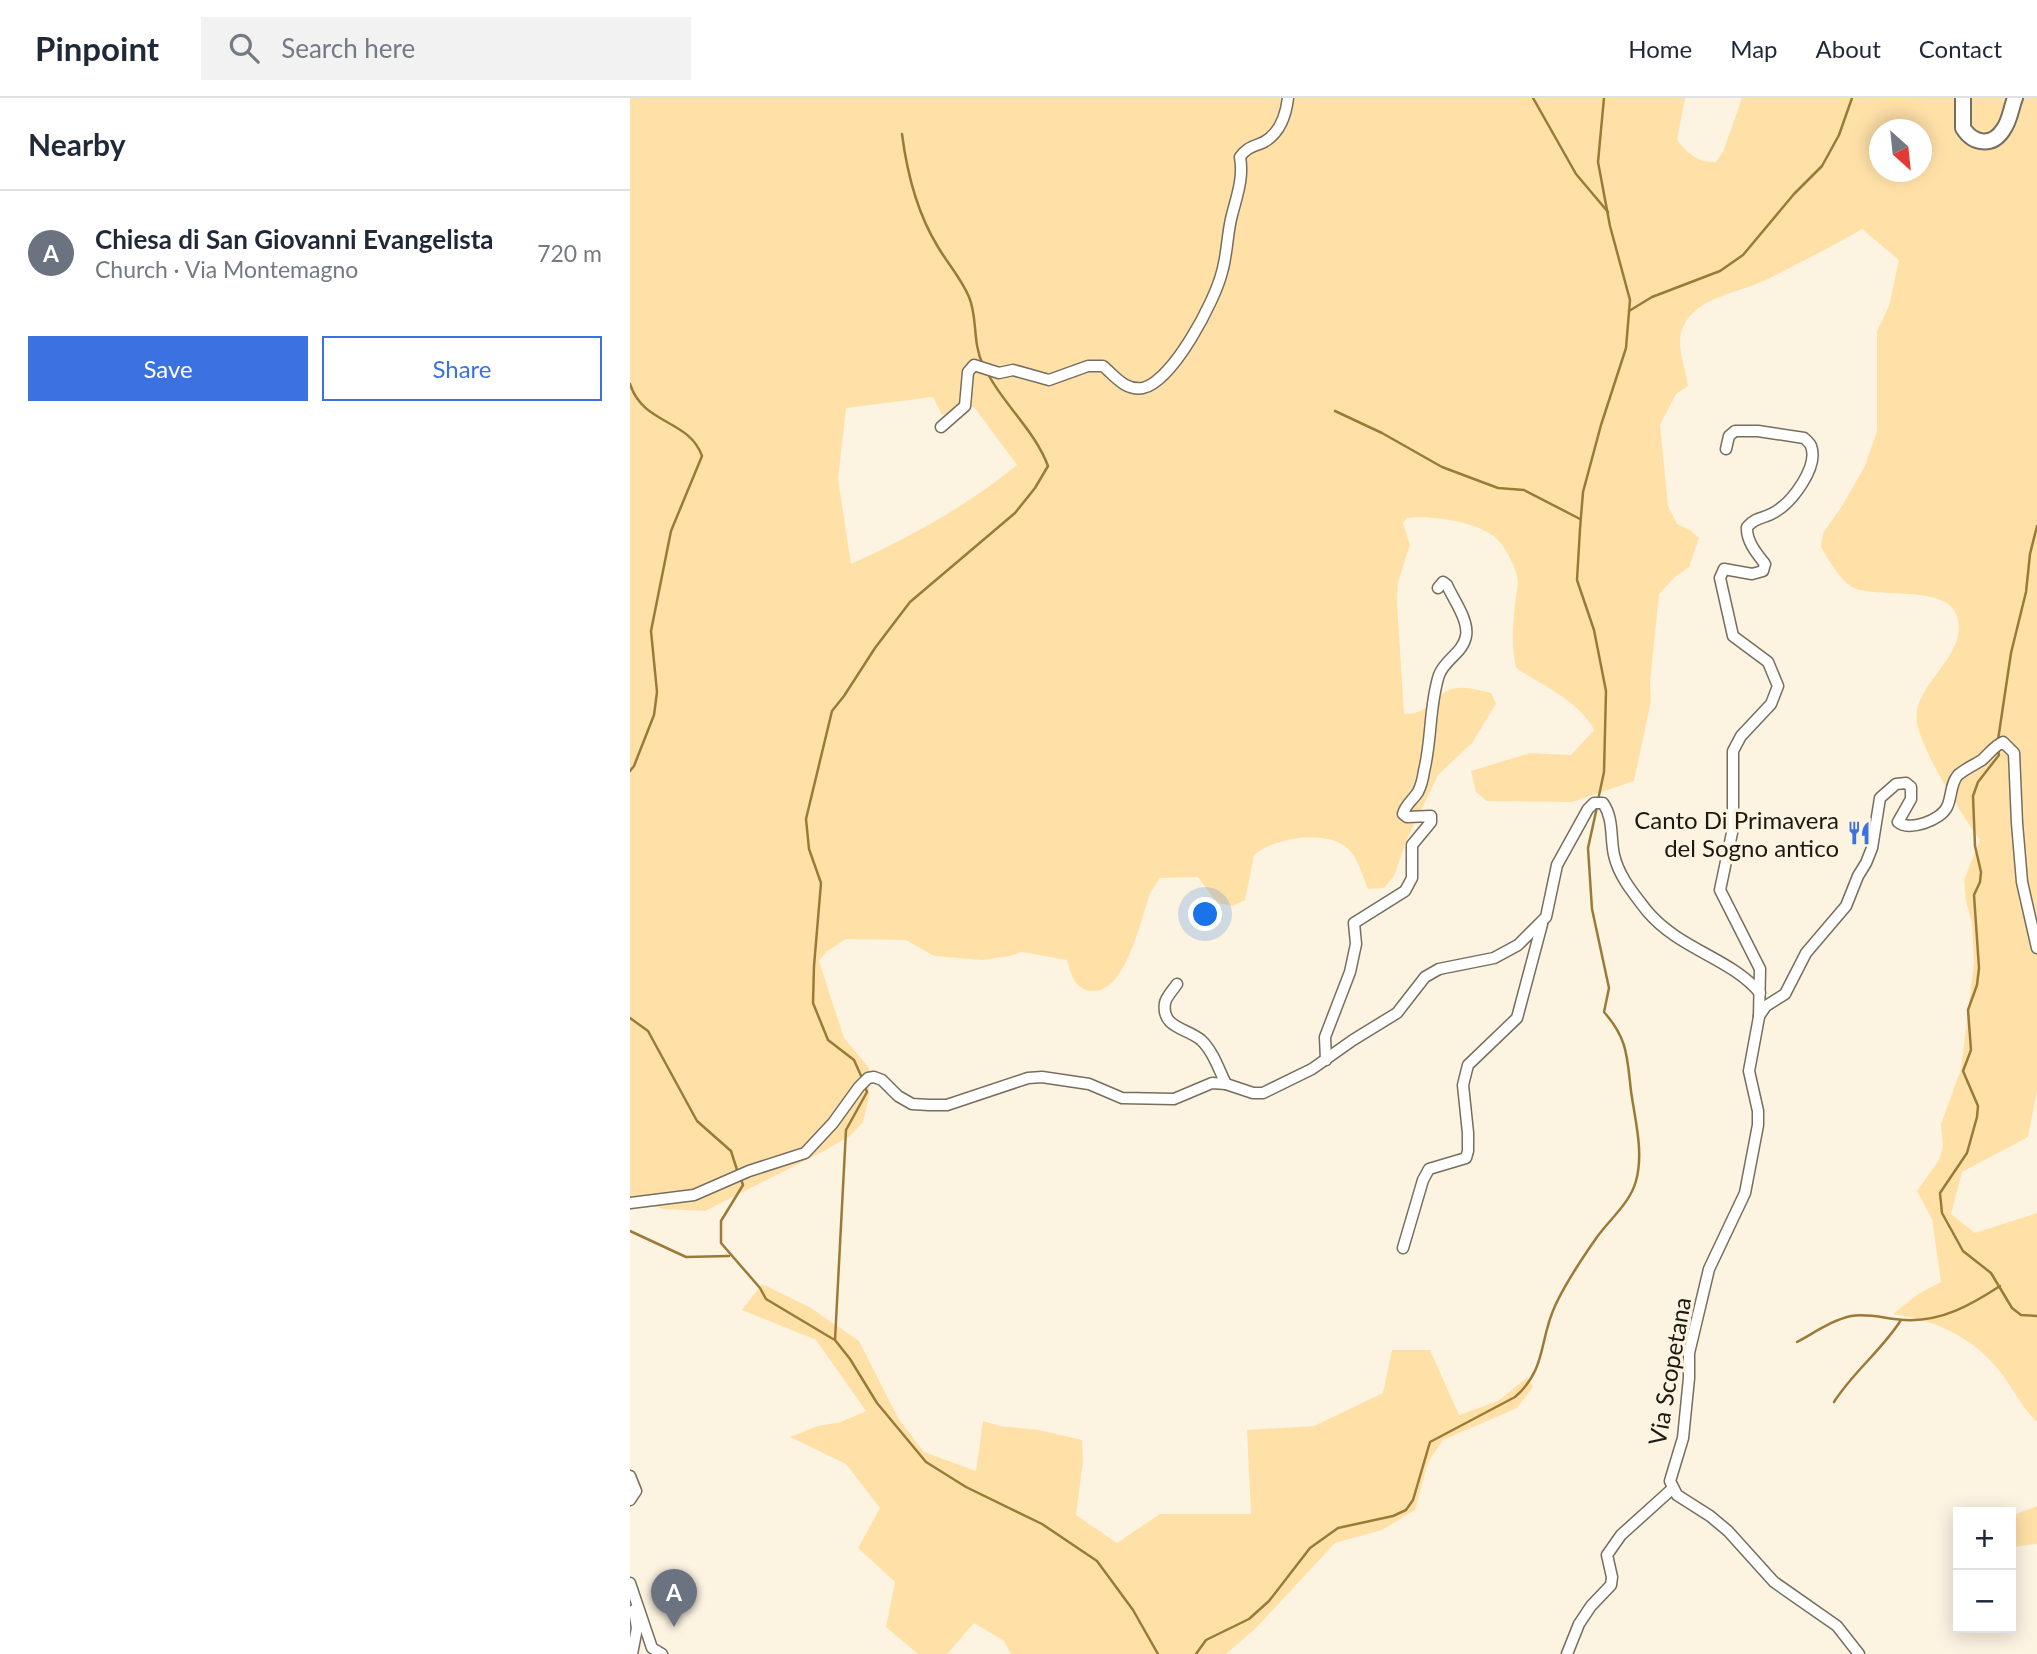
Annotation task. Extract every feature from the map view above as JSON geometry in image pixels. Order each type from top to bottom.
[{"type":"main road","points":[[1963,98],[1963,128],[1973,140],[1981,142],[2003,132],[2015,98]]},
{"type":"street","points":[[941,427],[965,406],[968,372],[974,365],[999,373],[1013,370],[1049,380],[1088,366],[1103,366],[1127,387],[1142,388],[1158,381],[1186,347],[1222,274],[1238,194],[1242,167],[1240,157],[1247,148],[1275,134],[1282,123],[1288,98]]},
{"type":"street","name":"Via Scopetana","points":[[1672,1489],[1670,1481],[1683,1438],[1689,1353],[1709,1269],[1745,1193],[1758,1125],[1758,1111],[1749,1071],[1759,1017],[1760,969],[1720,890],[1733,828],[1734,751],[1741,736],[1771,704],[1778,686],[1768,662],[1733,636],[1720,578],[1724,569],[1752,574],[1763,571],[1765,565],[1746,533],[1746,527],[1755,518],[1774,513],[1801,485],[1812,463],[1811,446],[1804,438],[1758,431],[1735,431],[1729,436],[1726,449]]},
{"type":"street","points":[[1326,1060],[1325,1037],[1350,972],[1356,944],[1354,923],[1405,891],[1412,878],[1412,845],[1431,822],[1431,816],[1407,817],[1403,814],[1419,790],[1424,772],[1432,705],[1440,674],[1444,663],[1459,651],[1466,637],[1466,625],[1447,586],[1443,582],[1438,588]]},
{"type":"street","points":[[1759,1017],[1766,1006],[1784,994],[1806,953],[1846,906],[1872,848],[1880,798],[1887,790],[1896,784],[1906,783],[1911,787],[1911,799],[1898,821],[1902,825],[1909,827],[1930,820],[1948,806],[1951,788],[1959,774],[2003,742],[2014,753],[2022,882],[2037,948]]},
{"type":"street","points":[[1403,1248],[1423,1180],[1429,1169],[1466,1158],[1468,1133],[1463,1084],[1468,1065],[1517,1018],[1542,923],[1550,906],[1556,865],[1594,803],[1603,803],[1611,817],[1618,868],[1627,885],[1648,912],[1682,942],[1749,980],[1760,993]]},
{"type":"street","points":[[630,1203],[694,1195],[749,1171],[805,1153],[833,1123],[868,1078],[882,1080],[898,1096],[912,1104],[929,1105],[947,1105],[1028,1078],[1042,1077],[1089,1084],[1122,1098],[1163,1100],[1186,1096],[1212,1083],[1263,1093],[1326,1060],[1397,1013],[1425,977],[1439,969],[1494,958],[1518,945],[1542,923]]},
{"type":"street","points":[[1177,984],[1165,1001],[1166,1017],[1172,1026],[1203,1042],[1226,1084]]},
{"type":"street","points":[[630,1476],[636,1491],[630,1500]]},
{"type":"street","points":[[1567,1654],[1579,1624],[1591,1606],[1611,1585],[1607,1555],[1621,1535],[1672,1489],[1676,1495],[1728,1531],[1774,1582],[1837,1626],[1859,1654]]},
{"type":"street","points":[[630,1583],[637,1628],[632,1654]]},
{"type":"street","points":[[630,1583],[652,1648],[662,1654]]},
{"type":"shaded area","points":[[630,98],[1685,98],[1677,140],[1694,157],[1716,162],[1723,152],[1742,98],[2037,98],[2037,1091],[2028,1137],[1962,1172],[1951,1214],[1975,1233],[2037,1213],[2037,1422],[1998,1369],[1976,1347],[1937,1325],[1893,1314],[1918,1294],[1941,1282],[1932,1219],[1917,1191],[1939,1160],[1943,1146],[1941,1124],[1961,1069],[1974,963],[1972,923],[1964,880],[1980,840],[1935,766],[1917,723],[1917,709],[1922,695],[1950,655],[1956,641],[1959,627],[1955,612],[1948,604],[1938,599],[1854,588],[1840,576],[1821,547],[1823,533],[1865,466],[1877,431],[1877,331],[1889,306],[1899,260],[1862,229],[1766,280],[1708,302],[1689,317],[1683,327],[1680,341],[1688,386],[1676,394],[1660,425],[1668,506],[1677,524],[1699,538],[1689,567],[1659,594],[1650,683],[1651,701],[1634,781],[1572,802],[1487,801],[1476,792],[1471,771],[1530,753],[1571,755],[1594,730],[1570,702],[1516,668],[1513,636],[1518,579],[1511,559],[1500,543],[1492,535],[1474,526],[1439,518],[1407,518],[1403,523],[1410,545],[1398,582],[1397,603],[1404,714],[1418,712],[1447,691],[1458,688],[1491,693],[1496,704],[1472,743],[1438,775],[1408,837],[1394,876],[1384,888],[1368,889],[1352,853],[1343,845],[1318,837],[1276,843],[1254,855],[1245,900],[1233,906],[1217,903],[1198,877],[1160,878],[1150,894],[1123,968],[1104,989],[1092,991],[1078,985],[1067,960],[1022,952],[982,960],[934,956],[906,940],[846,939],[826,952],[819,961],[844,1038],[869,1068],[869,1097],[863,1122],[850,1136],[822,1152],[705,1211],[664,1209],[630,1199]],"holes":[[[933,397],[942,415],[974,407],[1017,465],[937,520],[851,564],[838,479],[846,408]]]},
{"type":"shaded area","points":[[762,1284],[811,1308],[859,1341],[898,1418],[924,1452],[976,1471],[983,1421],[1082,1440],[1083,1461],[1076,1515],[1117,1543],[1160,1514],[1251,1514],[1247,1430],[1314,1426],[1383,1393],[1392,1350],[1430,1350],[1459,1415],[1498,1401],[1528,1377],[1533,1387],[1517,1408],[1443,1440],[1428,1462],[1415,1510],[1382,1530],[1335,1543],[1256,1628],[1226,1654],[1011,1654],[1004,1641],[974,1623],[947,1654],[918,1654],[886,1627],[895,1582],[858,1548],[880,1508],[846,1464],[790,1437],[818,1426],[841,1422],[866,1411],[816,1340],[742,1310]]},
{"type":"shaded area","points":[[2037,1506],[2037,1544],[2016,1546],[2016,1514]]},
{"type":"waterway","points":[[1533,98],[1576,174],[1608,212]]},
{"type":"waterway","points":[[1598,800],[1604,772],[1606,691],[1594,630],[1577,580],[1580,529],[1583,492],[1626,348],[1630,300],[1610,226],[1598,162],[1604,98]]},
{"type":"waterway","points":[[1629,311],[1652,297],[1720,271],[1743,255],[1794,194],[1822,166],[1839,135],[1852,98]]},
{"type":"waterway","points":[[902,134],[910,178],[924,220],[972,305],[977,348],[983,365]]},
{"type":"waterway","points":[[862,1078],[854,1060],[828,1040],[813,1003],[821,883],[809,849],[806,819],[832,711],[875,648],[910,602],[1015,513],[1048,466],[1036,441],[988,374]]},
{"type":"waterway","points":[[630,384],[645,407],[687,435],[702,456],[671,531],[651,631],[657,692],[654,715],[630,771]]},
{"type":"waterway","points":[[1335,411],[1382,433],[1442,467],[1498,488],[1524,490],[1580,519]]},
{"type":"waterway","points":[[1998,740],[2011,653],[2026,592],[2030,554],[2037,526]]},
{"type":"waterway","points":[[1998,750],[1999,755],[1978,782],[1973,796],[1975,846],[1981,872],[1974,895],[1979,968],[1977,985],[1968,1010],[1971,1050],[1963,1071],[1978,1106],[1977,1117],[1967,1153],[1940,1193],[1942,1213],[1963,1251],[1991,1273],[2012,1308],[2021,1315],[2037,1316]]},
{"type":"waterway","points":[[1196,1654],[1206,1640],[1249,1619],[1269,1601],[1310,1548],[1338,1528],[1393,1516],[1406,1510],[1413,1500],[1430,1442],[1515,1397],[1538,1365],[1550,1319],[1564,1289],[1597,1237],[1633,1189],[1638,1170],[1639,1147],[1627,1058],[1618,1031],[1604,1012],[1609,988],[1592,909],[1588,848],[1597,807]]},
{"type":"waterway","points":[[630,1018],[648,1031],[697,1121],[731,1151],[738,1173]]},
{"type":"waterway","points":[[864,1084],[867,1092],[846,1130],[835,1340],[877,1403],[926,1462],[966,1487],[1042,1524],[1097,1561],[1133,1610],[1158,1654]]},
{"type":"waterway","points":[[741,1179],[743,1185],[721,1221],[721,1243],[760,1288],[766,1299],[833,1339]]},
{"type":"waterway","points":[[630,1231],[686,1257],[729,1256]]},
{"type":"waterway","points":[[1797,1342],[1851,1316],[1918,1320],[1943,1315],[1967,1306],[2000,1286]]},
{"type":"waterway","points":[[1834,1402],[1901,1320]]},
{"type":"place","name":"Canto Di Primavera del Sogno antico","points":[[1859,833]]},
{"type":"place","name":"Chiesa di San Giovanni Evangelista","points":[[674,1627]]}]
